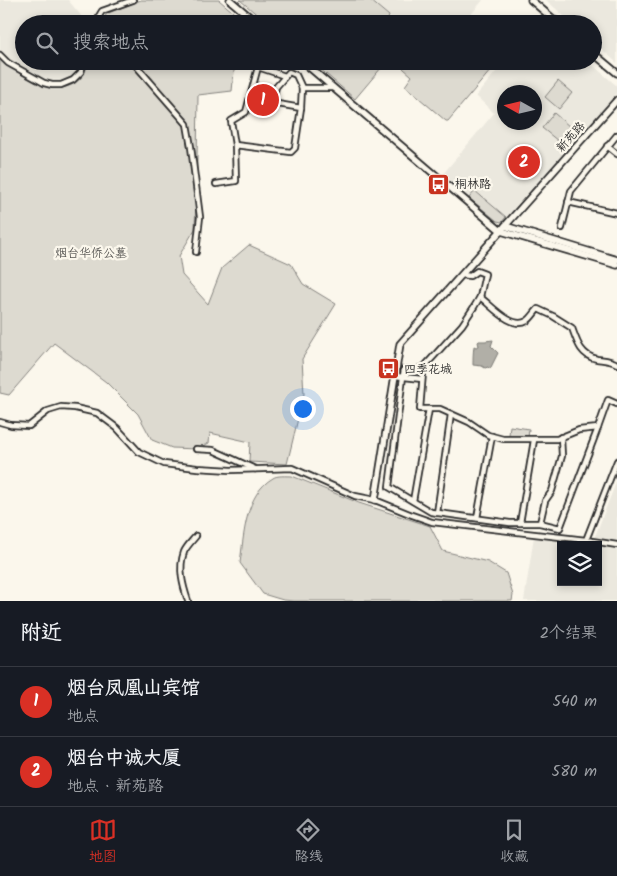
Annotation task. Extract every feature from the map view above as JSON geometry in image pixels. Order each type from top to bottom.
[{"type":"street","points":[[100,15],[102,12],[133,0]]},
{"type":"street","points":[[230,0],[248,15]]},
{"type":"street","points":[[531,0],[548,15]]},
{"type":"street","points":[[0,55],[15,67]]},
{"type":"street","points":[[602,60],[617,73]]},
{"type":"street","points":[[21,70],[44,83],[61,85],[73,80],[82,70]]},
{"type":"street","points":[[140,70],[187,124],[200,217],[196,252]]},
{"type":"street","points":[[216,184],[236,181],[235,145],[231,121],[246,112],[257,70]]},
{"type":"street","points":[[267,70],[285,76]]},
{"type":"street","points":[[312,70],[503,228],[617,265]]},
{"type":"street","points":[[235,145],[292,152],[295,148],[301,108],[302,88],[296,75],[289,72],[276,87],[272,103],[301,108]]},
{"type":"street","points":[[302,88],[333,88]]},
{"type":"street","name":"新苑路","points":[[375,500],[400,344],[617,100]]},
{"type":"street","points":[[562,228],[571,191],[617,135]]},
{"type":"street","points":[[607,146],[617,154]]},
{"type":"street","points":[[568,202],[617,214]]},
{"type":"street","points":[[503,228],[617,260]]},
{"type":"street","points":[[462,274],[470,276],[478,271],[485,274],[480,296],[462,325],[424,367],[417,370],[404,369],[390,487],[431,512],[510,523],[540,523],[560,528],[608,400],[617,404]]},
{"type":"street","points":[[480,296],[507,320],[517,323],[528,321],[538,308],[572,328],[578,345],[590,358],[612,361],[617,364]]},
{"type":"street","points":[[424,367],[420,409],[440,409],[469,422],[488,435],[503,440],[557,439],[579,430],[598,428]]},
{"type":"street","points":[[395,376],[422,379]]},
{"type":"street","points":[[0,422],[30,426],[48,411],[61,407],[75,408],[97,413],[117,428],[138,452],[164,464],[231,470],[292,468],[356,496],[375,500],[432,522],[617,545]]},
{"type":"street","points":[[413,501],[429,409]]},
{"type":"street","points":[[437,513],[451,414]]},
{"type":"street","points":[[477,518],[492,436]]},
{"type":"street","points":[[540,523],[545,501],[552,491],[562,456],[561,437]]},
{"type":"street","points":[[520,523],[534,440]]},
{"type":"street","points":[[196,449],[213,450],[256,469]]},
{"type":"street","points":[[586,540],[617,461]]},
{"type":"street","points":[[188,601],[183,586],[181,570],[184,551],[196,536]]},
{"type":"shaded area","points":[[0,0],[68,0],[80,15],[15,15],[15,65],[0,51]]},
{"type":"shaded area","points":[[371,0],[483,0],[470,15],[388,15]]},
{"type":"shaded area","points":[[546,0],[617,0],[617,63],[602,49],[602,15],[563,15]]},
{"type":"shaded area","points":[[25,70],[79,70],[74,76],[59,82],[40,78]]},
{"type":"shaded area","points":[[498,70],[598,70],[617,86],[617,93],[506,217],[475,192],[469,198],[443,174],[494,113],[476,96]]},
{"type":"shaded area","points":[[493,340],[491,346],[498,353],[490,369],[473,365],[474,346],[479,346],[479,341]]},
{"type":"shaded area","points":[[617,480],[617,601],[524,601],[534,536],[570,541],[557,541],[557,586],[602,586],[602,541],[593,541]]},
{"type":"green space","points":[[141,0],[219,0],[237,15],[106,15]]},
{"type":"green space","points":[[240,0],[370,0],[388,15],[258,15]]},
{"type":"green space","name":"烟台华侨公墓","points":[[0,57],[27,78],[49,87],[60,88],[71,85],[82,77],[85,70],[234,70],[232,91],[198,95],[195,229],[179,256],[182,275],[208,304],[222,268],[249,245],[291,264],[303,284],[336,304],[302,359],[304,394],[287,464],[249,462],[250,442],[210,433],[209,443],[196,449],[172,448],[152,440],[138,414],[106,382],[54,343],[9,395],[0,393]]},
{"type":"green space","points":[[321,70],[379,70],[355,99]]},
{"type":"green space","points":[[405,70],[491,70],[448,121],[405,86],[412,76]]},
{"type":"green space","points":[[558,81],[572,93],[559,109],[545,97]]},
{"type":"green space","points":[[554,113],[570,127],[558,141],[542,128]]},
{"type":"green space","points":[[475,191],[506,217],[502,222],[497,221],[469,198]]},
{"type":"green space","points":[[510,426],[529,429],[528,438],[509,435]]},
{"type":"green space","points":[[292,476],[359,503],[430,526],[443,551],[488,562],[506,573],[513,595],[512,601],[294,601],[263,594],[240,563],[245,528],[251,505],[264,485],[275,477]]},
{"type":"place","name":"烟台凤凰山宾馆","points":[[263,100]]},
{"type":"place","name":"烟台中诚大厦","points":[[524,162]]},
{"type":"place","name":"桐林路","points":[[439,184]]},
{"type":"place","name":"四季花城","points":[[388,369]]}]
